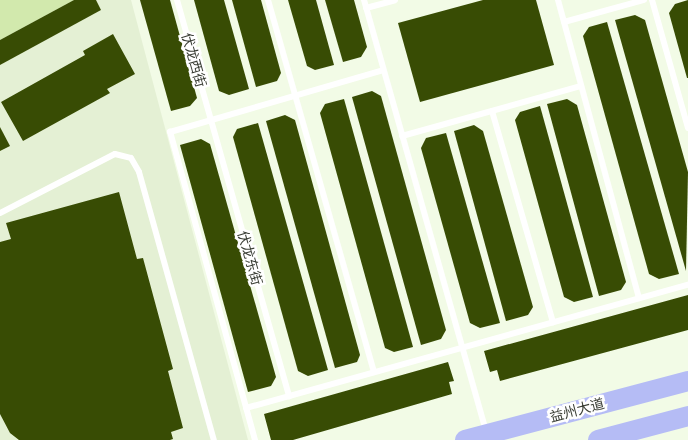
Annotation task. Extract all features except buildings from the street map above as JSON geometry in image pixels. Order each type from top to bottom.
[{"type":"main road","name":"益州大道","points":[[465,440],[688,381]]},
{"type":"main road","points":[[598,440],[688,416]]},
{"type":"lane","name":"伏龙西街","points":[[176,0],[210,120]]},
{"type":"lane","points":[[268,0],[374,372]]},
{"type":"lane","points":[[364,0],[487,434]]},
{"type":"lane","points":[[366,8],[395,0]]},
{"type":"lane","points":[[558,0],[639,298]]},
{"type":"lane","points":[[564,22],[644,0]]},
{"type":"lane","points":[[652,0],[688,128]]},
{"type":"lane","points":[[255,440],[170,132],[383,70]]},
{"type":"lane","points":[[402,136],[581,86]]},
{"type":"lane","points":[[492,111],[553,322]]},
{"type":"lane","name":"伏龙东街","points":[[210,120],[289,396]]},
{"type":"lane","points":[[0,213],[115,154],[131,158],[139,172],[214,440]]},
{"type":"lane","points":[[246,408],[688,285]]},
{"type":"shaded area","points":[[0,0],[131,0],[248,440],[0,440]]},
{"type":"green space","points":[[0,0],[74,0],[0,40]]}]
